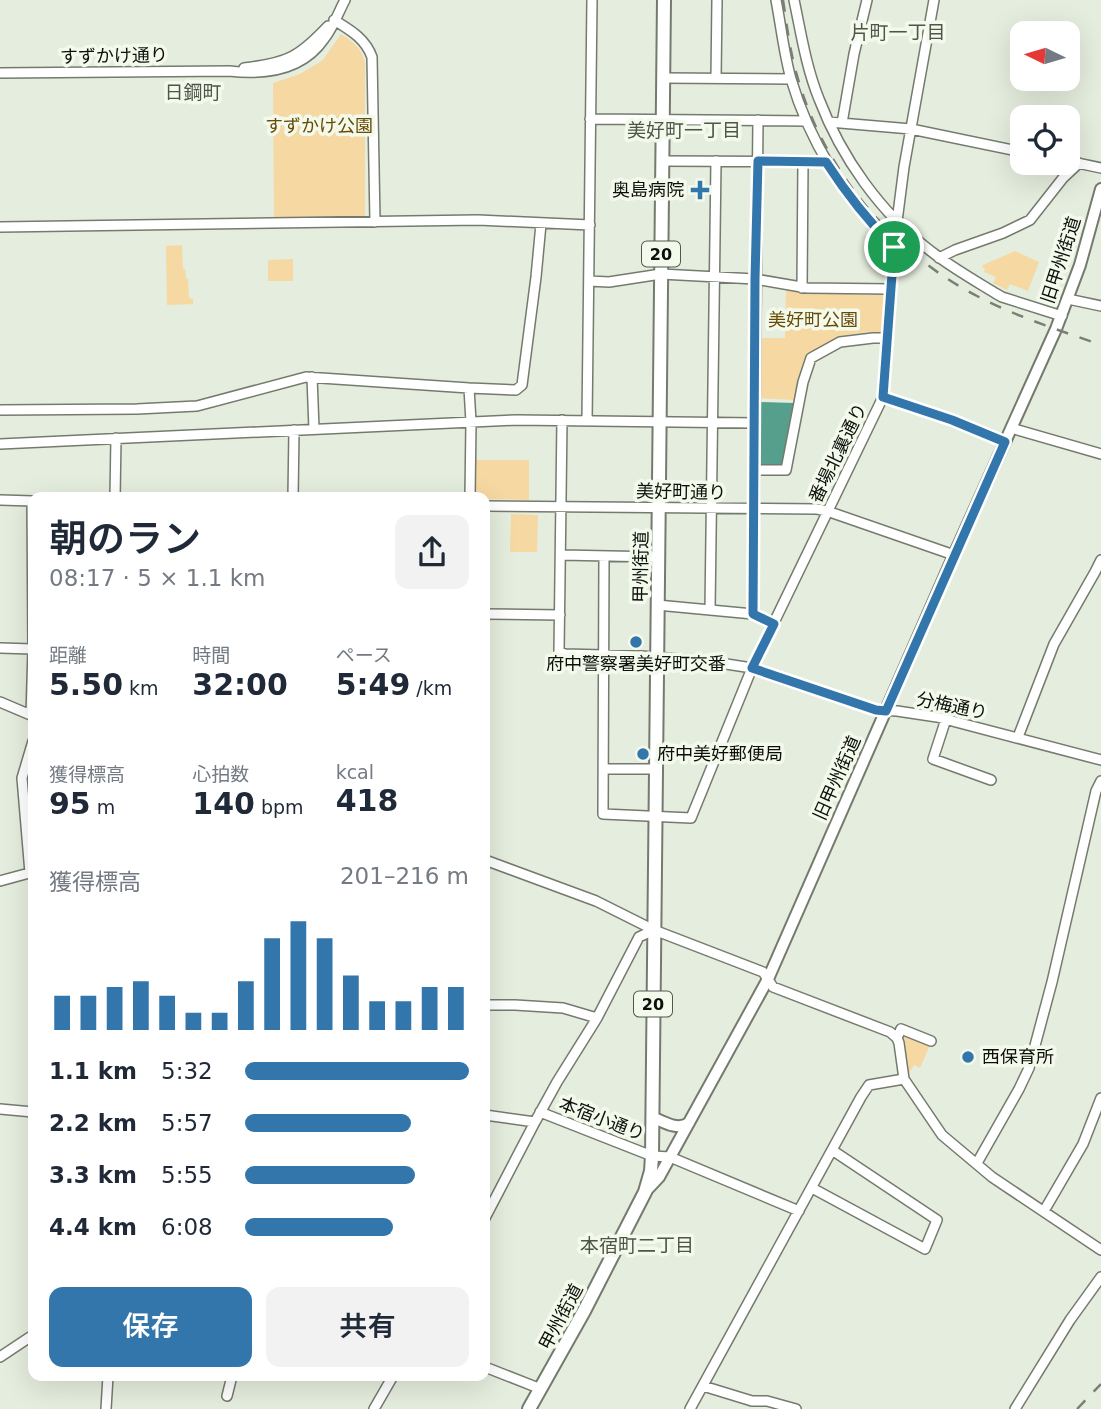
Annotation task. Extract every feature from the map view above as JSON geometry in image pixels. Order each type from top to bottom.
[{"type":"highway","name":"甲州街道","points":[[652,1156],[664,0]]},
{"type":"highway","name":"20","points":[[643,1197],[651,1171],[652,1156]]},
{"type":"highway","name":"甲州街道","points":[[529,1409],[643,1197]]},
{"type":"main road","name":"旧甲州街道","points":[[643,1197],[659,1177],[768,979],[1062,316],[1080,265],[1101,188]]},
{"type":"main road","points":[[652,1117],[677,1127],[689,1124]]},
{"type":"street","name":"すずかけ通り","points":[[0,74],[229,71],[266,73],[294,64],[321,43],[345,0]]},
{"type":"street","points":[[587,421],[592,0]]},
{"type":"street","points":[[716,78],[717,0]]},
{"type":"street","points":[[776,0],[791,79],[806,121],[826,162],[849,196],[894,247]]},
{"type":"street","points":[[794,0],[810,73],[829,122],[859,176],[897,222],[939,258],[1002,297],[1062,316]]},
{"type":"street","points":[[842,123],[867,0]]},
{"type":"street","name":"番場北裏通り","points":[[656,817],[691,818],[752,668],[883,397],[897,222],[934,0]]},
{"type":"street","points":[[334,20],[363,40],[372,57],[375,222]]},
{"type":"street","points":[[663,78],[791,79]]},
{"type":"street","points":[[590,119],[806,121]]},
{"type":"street","points":[[753,614],[758,120]]},
{"type":"street","points":[[829,122],[911,129],[1010,150]]},
{"type":"street","points":[[662,161],[826,162]]},
{"type":"street","points":[[710,610],[716,161]]},
{"type":"street","points":[[802,288],[803,162]]},
{"type":"street","points":[[1080,163],[1101,168]]},
{"type":"street","points":[[939,258],[1030,220],[1066,175]]},
{"type":"street","points":[[0,227],[478,220],[590,225]]},
{"type":"street","points":[[0,410],[197,406],[306,377],[512,391],[522,385],[541,224]]},
{"type":"street","points":[[589,281],[608,282],[661,274],[755,279],[802,288],[890,289]]},
{"type":"street","points":[[1068,299],[1101,306]]},
{"type":"street","points":[[755,470],[786,470],[803,382],[811,358],[840,342],[888,338]]},
{"type":"street","points":[[312,377],[314,429]]},
{"type":"street","points":[[469,388],[470,492]]},
{"type":"street","points":[[883,397],[952,420],[1005,442]]},
{"type":"street","points":[[0,444],[516,420],[755,423]]},
{"type":"street","points":[[490,614],[560,615],[562,421]]},
{"type":"street","points":[[1011,428],[1101,454]]},
{"type":"street","points":[[293,430],[293,492]]},
{"type":"street","points":[[115,492],[116,438]]},
{"type":"street","points":[[0,500],[28,501]]},
{"type":"street","name":"美好町通り","points":[[490,506],[817,509],[954,555]]},
{"type":"street","points":[[561,555],[658,557]]},
{"type":"street","points":[[604,556],[603,814],[656,817]]},
{"type":"street","points":[[1018,737],[1054,644],[1101,560]]},
{"type":"street","points":[[657,606],[753,614],[774,624]]},
{"type":"street","name":"分梅通り","points":[[560,615],[559,652],[565,654],[674,658],[752,668],[876,710],[946,719],[1101,760]]},
{"type":"street","points":[[0,648],[28,649]]},
{"type":"street","points":[[0,702],[28,714]]},
{"type":"street","points":[[946,719],[933,759],[991,780]]},
{"type":"street","points":[[28,758],[22,778],[28,835]]},
{"type":"street","points":[[603,769],[656,769]]},
{"type":"street","points":[[977,1163],[1029,1068],[1055,970],[1096,791],[1101,781]]},
{"type":"street","points":[[490,862],[596,901],[654,930],[762,972],[773,987],[890,1032],[897,1038]]},
{"type":"street","points":[[0,881],[28,874]]},
{"type":"street","points":[[490,1208],[540,1112],[597,1018],[639,937],[654,930]]},
{"type":"street","points":[[490,1005],[563,1008],[597,1018]]},
{"type":"street","points":[[930,1041],[901,1029],[897,1038],[904,1079],[942,1135],[992,1177],[1101,1250]]},
{"type":"street","points":[[690,1409],[861,1097],[869,1085],[904,1079]]},
{"type":"street","points":[[1044,1211],[1083,1144],[1101,1098]]},
{"type":"street","points":[[0,1109],[28,1112]]},
{"type":"street","name":"本宿小通り","points":[[540,1112],[652,1156],[670,1157],[799,1211]]},
{"type":"street","name":"本宿小通り","points":[[490,1116],[535,1122]]},
{"type":"street","points":[[812,1188],[925,1249],[937,1220],[832,1150]]},
{"type":"street","points":[[1015,1409],[1070,1320],[1101,1277]]},
{"type":"street","points":[[0,1357],[28,1338]]},
{"type":"street","points":[[490,1369],[541,1389]]},
{"type":"street","points":[[106,1409],[108,1381]]},
{"type":"street","points":[[227,1396],[231,1381]]},
{"type":"street","points":[[374,1409],[390,1381]]},
{"type":"street","points":[[703,1386],[752,1401],[767,1401],[796,1409]]},
{"type":"green space","name":"すずかけ公園","points":[[341,34],[359,49],[365,63],[365,219],[274,218],[273,83],[300,74],[323,60]]},
{"type":"green space","points":[[182,245],[183,269],[188,279],[189,298],[193,299],[193,304],[167,305],[166,246]]},
{"type":"green space","points":[[1015,251],[1039,262],[1028,291],[1010,284],[1007,290],[993,283],[996,277],[984,272],[982,267]]},
{"type":"green space","points":[[293,259],[293,281],[268,281],[268,260]]},
{"type":"green space","name":"美好町公園","points":[[786,289],[885,295],[883,333],[839,336],[807,355],[795,400],[759,398],[759,338],[785,338]]},
{"type":"green space","points":[[475,460],[529,460],[529,500],[490,499],[490,492],[474,492]]},
{"type":"green space","points":[[511,514],[538,515],[537,552],[510,552]]},
{"type":"green space","points":[[902,1032],[930,1045],[920,1068],[914,1065],[906,1078],[899,1040]]},
{"type":"water","points":[[759,402],[795,403],[782,467],[758,466]]},
{"type":"railway","points":[[783,0],[793,59],[810,113],[825,145],[866,206],[917,257],[946,278],[992,304],[1101,345]]},
{"type":"railway","points":[[1077,1409],[1101,1384]]},
{"type":"place","name":"奥島病院","points":[[700,190]]},
{"type":"place","name":"府中警察署美好町交番","points":[[636,642]]},
{"type":"place","name":"府中美好郵便局","points":[[643,754]]},
{"type":"place","name":"西保育所","points":[[968,1057]]},
{"type":"district","name":"片町一丁目","points":[[898,32]]},
{"type":"district","name":"日鋼町","points":[[193,92]]},
{"type":"district","name":"美好町一丁目","points":[[684,130]]},
{"type":"district","name":"本宿町二丁目","points":[[637,1245]]},
{"type":"route","points":[[758,161],[826,162],[849,196],[894,247],[883,397],[952,420],[1005,442],[886,711],[876,710],[752,668],[774,624],[753,614],[758,161]]}]
